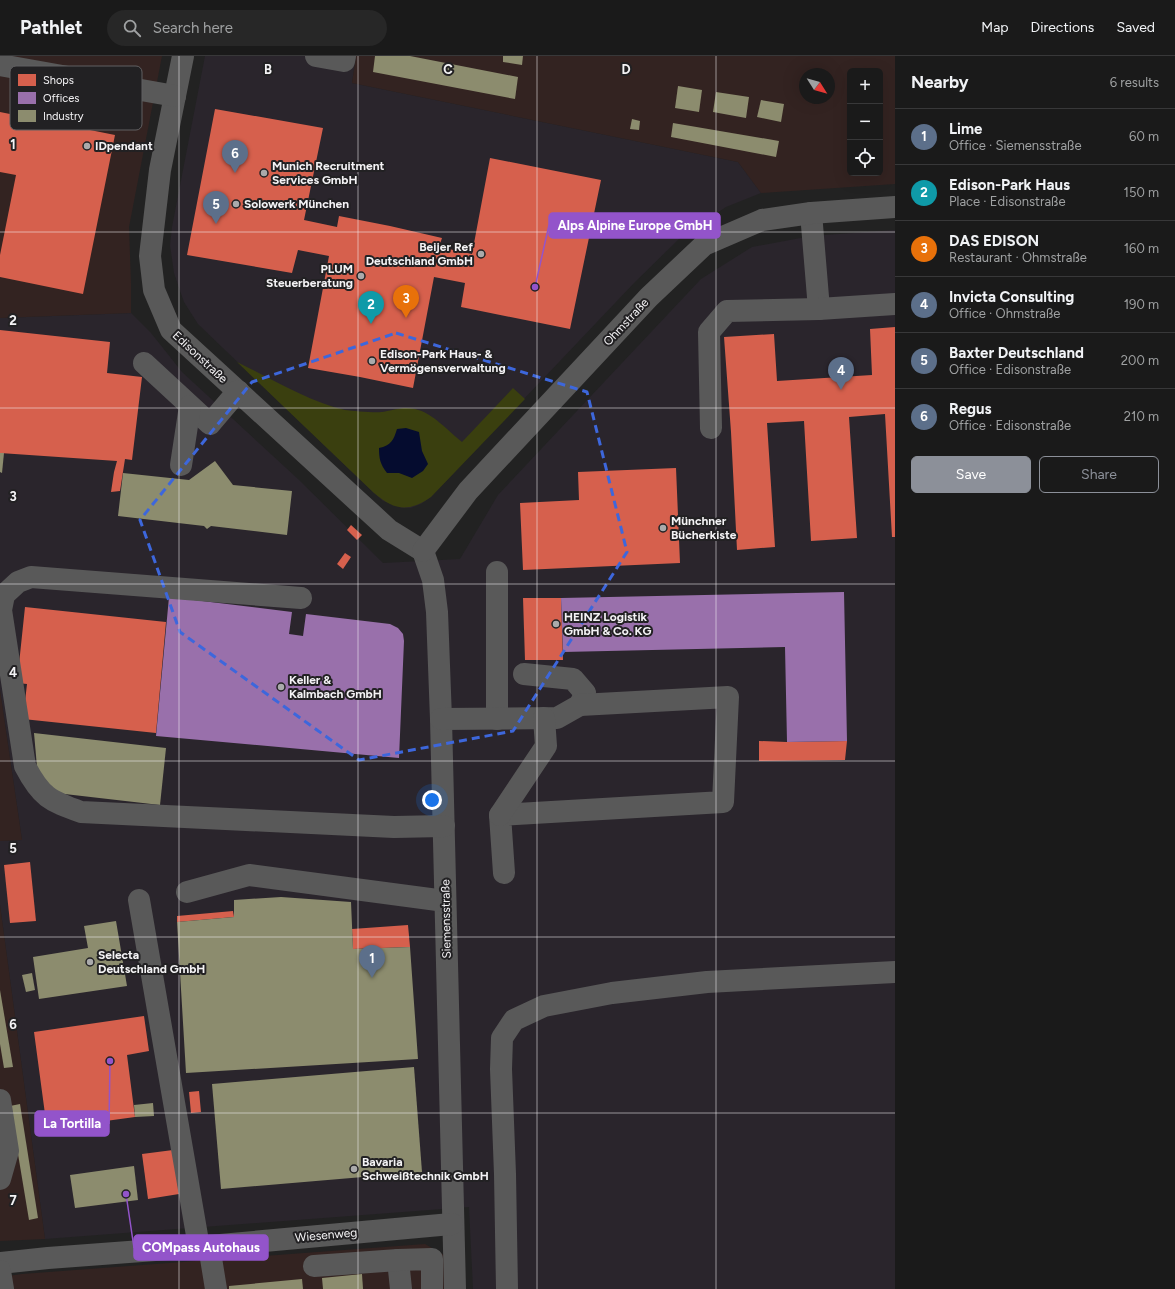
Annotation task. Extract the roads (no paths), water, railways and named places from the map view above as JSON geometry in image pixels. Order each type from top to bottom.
[{"type":"street","name":"Edisonstraße","points":[[183,56],[160,170],[150,256],[154,290],[171,330],[389,530],[423,551]]},
{"type":"street","points":[[316,56],[344,61],[345,56]]},
{"type":"street","points":[[0,65],[10,67]]},
{"type":"street","points":[[142,90],[175,96]]},
{"type":"street","name":"Ohmstraße","points":[[423,551],[468,491],[650,296],[704,245],[762,220],[811,213],[895,207]]},
{"type":"street","points":[[811,213],[819,309]]},
{"type":"street","points":[[711,428],[709,332],[727,311],[819,309],[895,304]]},
{"type":"street","points":[[144,363],[210,424],[238,391]]},
{"type":"street","points":[[181,465],[190,406]]},
{"type":"street","name":"Siemensstraße","points":[[423,551],[433,580],[437,612],[444,826],[452,1224],[455,1289]]},
{"type":"street","points":[[497,572],[498,719]]},
{"type":"street","points":[[301,598],[31,577],[18,582],[4,594],[1,610],[25,766],[34,784],[45,796],[65,807],[81,812],[386,827],[444,826]]},
{"type":"street","points":[[524,674],[572,679],[585,693],[580,705]]},
{"type":"street","points":[[441,719],[557,718],[580,705],[728,697],[723,802],[500,815]]},
{"type":"street","points":[[504,873],[500,815],[546,746],[544,718]]},
{"type":"street","points":[[187,892],[249,875],[445,901]]},
{"type":"street","points":[[139,900],[156,1002],[204,1246],[216,1289]]},
{"type":"street","points":[[506,1289],[505,1174],[501,1069],[502,1038],[514,1020],[544,1006],[612,993],[707,982],[895,972]]},
{"type":"street","points":[[0,1100],[8,1151],[0,1179]]},
{"type":"street","name":"Wiesenweg","points":[[0,1263],[452,1224]]},
{"type":"street","points":[[314,1266],[437,1258],[432,1289]]},
{"type":"street","points":[[398,1260],[401,1289]]},
{"type":"street","points":[[0,1271],[4,1289]]},
{"type":"water","points":[[406,428],[419,432],[422,451],[428,464],[423,471],[412,478],[399,473],[387,473],[381,464],[379,455],[379,448],[386,446],[391,442],[397,429]]},
{"type":"place","name":"IDpendant","points":[[87,146]]},
{"type":"place","name":"Regus","points":[[235,173]]},
{"type":"place","name":"Munich Recruitment Services GmbH","points":[[264,173]]},
{"type":"place","name":"Solowerk München","points":[[236,204]]},
{"type":"place","name":"Baxter Deutschland","points":[[216,224]]},
{"type":"place","name":"Beijer Ref Deutschland GmbH","points":[[481,254]]},
{"type":"place","name":"PLUM Steuerberatung","points":[[361,276]]},
{"type":"place","name":"Alps Alpine Europe GmbH","points":[[535,287]]},
{"type":"place","name":"DAS EDISON","points":[[406,318]]},
{"type":"place","name":"Edison-Park Haus","points":[[371,324]]},
{"type":"place","name":"Edison-Park Haus- & Vermögensverwaltung","points":[[372,361]]},
{"type":"place","name":"Invicta Consulting","points":[[841,390]]},
{"type":"place","name":"Münchner Bücherkiste","points":[[663,528]]},
{"type":"place","name":"HEINZ Logistik GmbH & Co. KG","points":[[556,624]]},
{"type":"place","name":"Keller & Kalmbach GmbH","points":[[281,687]]},
{"type":"place","name":"Selecta Deutschland GmbH","points":[[90,962]]},
{"type":"place","name":"Lime","points":[[372,978]]},
{"type":"place","name":"La Tortilla","points":[[110,1061]]},
{"type":"place","name":"Bavaria Schweißtechnik GmbH","points":[[354,1169]]},
{"type":"place","name":"COMpass Autohaus","points":[[126,1194]]}]
